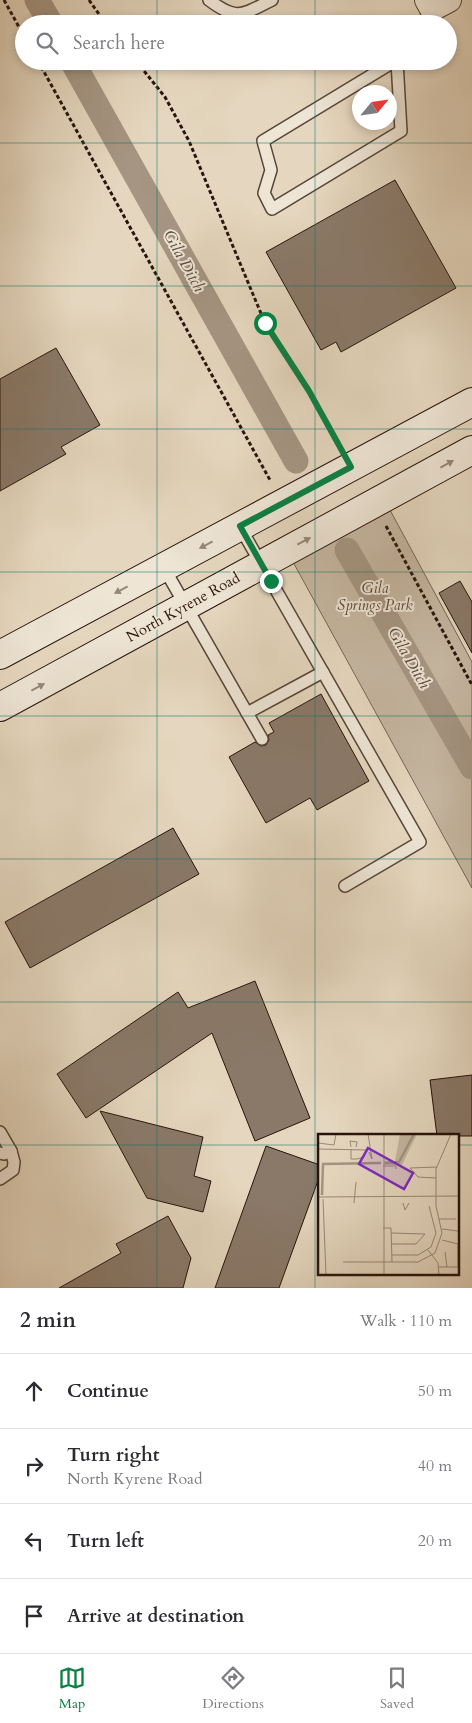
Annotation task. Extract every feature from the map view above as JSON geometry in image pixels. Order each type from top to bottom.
[{"type":"main road","points":[[0,655],[472,402]]},
{"type":"main road","name":"North Kyrene Road","points":[[0,708],[472,450]]},
{"type":"lane","points":[[209,0],[225,12],[242,14],[272,0]]},
{"type":"lane","points":[[381,70],[263,141],[271,170],[264,193],[272,209],[401,131],[397,70]]},
{"type":"lane","points":[[240,526],[420,842],[345,886]]},
{"type":"lane","points":[[164,568],[262,739]]},
{"type":"lane","points":[[247,713],[323,672]]},
{"type":"lane","points":[[0,1132],[6,1152],[14,1162],[13,1170],[0,1179]]},
{"type":"path","points":[[4,0],[15,20]]},
{"type":"path","points":[[89,0],[100,15]]},
{"type":"path","points":[[43,70],[283,504]]},
{"type":"path","points":[[143,70],[164,97],[189,141],[265,323],[309,391],[351,467]]},
{"type":"path","points":[[373,504],[472,685]]},
{"type":"green space","name":"Gila Springs Park","points":[[390,510],[472,662],[472,888],[293,562]]},
{"type":"building","points":[[395,180],[456,288],[341,352],[336,342],[321,350],[266,252]]},
{"type":"building","points":[[56,348],[100,425],[61,447],[66,454],[0,491],[0,379]]},
{"type":"building","points":[[460,581],[472,602],[472,653],[439,593]]},
{"type":"building","points":[[321,694],[369,781],[317,810],[310,798],[266,823],[229,757],[255,742],[261,746],[266,745],[269,740],[268,735],[274,732],[269,723]]},
{"type":"building","points":[[173,828],[199,874],[30,968],[5,922]]},
{"type":"building","points":[[255,981],[310,1118],[255,1141],[212,1033],[86,1118],[57,1074],[178,992],[188,1008]]},
{"type":"building","points":[[472,1075],[472,1136],[437,1134],[430,1080]]},
{"type":"building","points":[[100,1111],[203,1137],[194,1176],[211,1181],[203,1212],[147,1198]]},
{"type":"building","points":[[266,1146],[318,1164],[318,1181],[279,1288],[215,1288]]},
{"type":"building","points":[[168,1216],[191,1258],[183,1288],[59,1288],[121,1253],[116,1244]]},
{"type":"waterway","name":"Gila Ditch","points":[[37,0],[46,15]]},
{"type":"waterway","name":"Gila Ditch","points":[[77,70],[296,461]]},
{"type":"waterway","name":"Gila Ditch","points":[[347,550],[472,767]]},
{"type":"route","points":[[265,323],[309,391],[351,467],[240,526],[271,581]]}]
